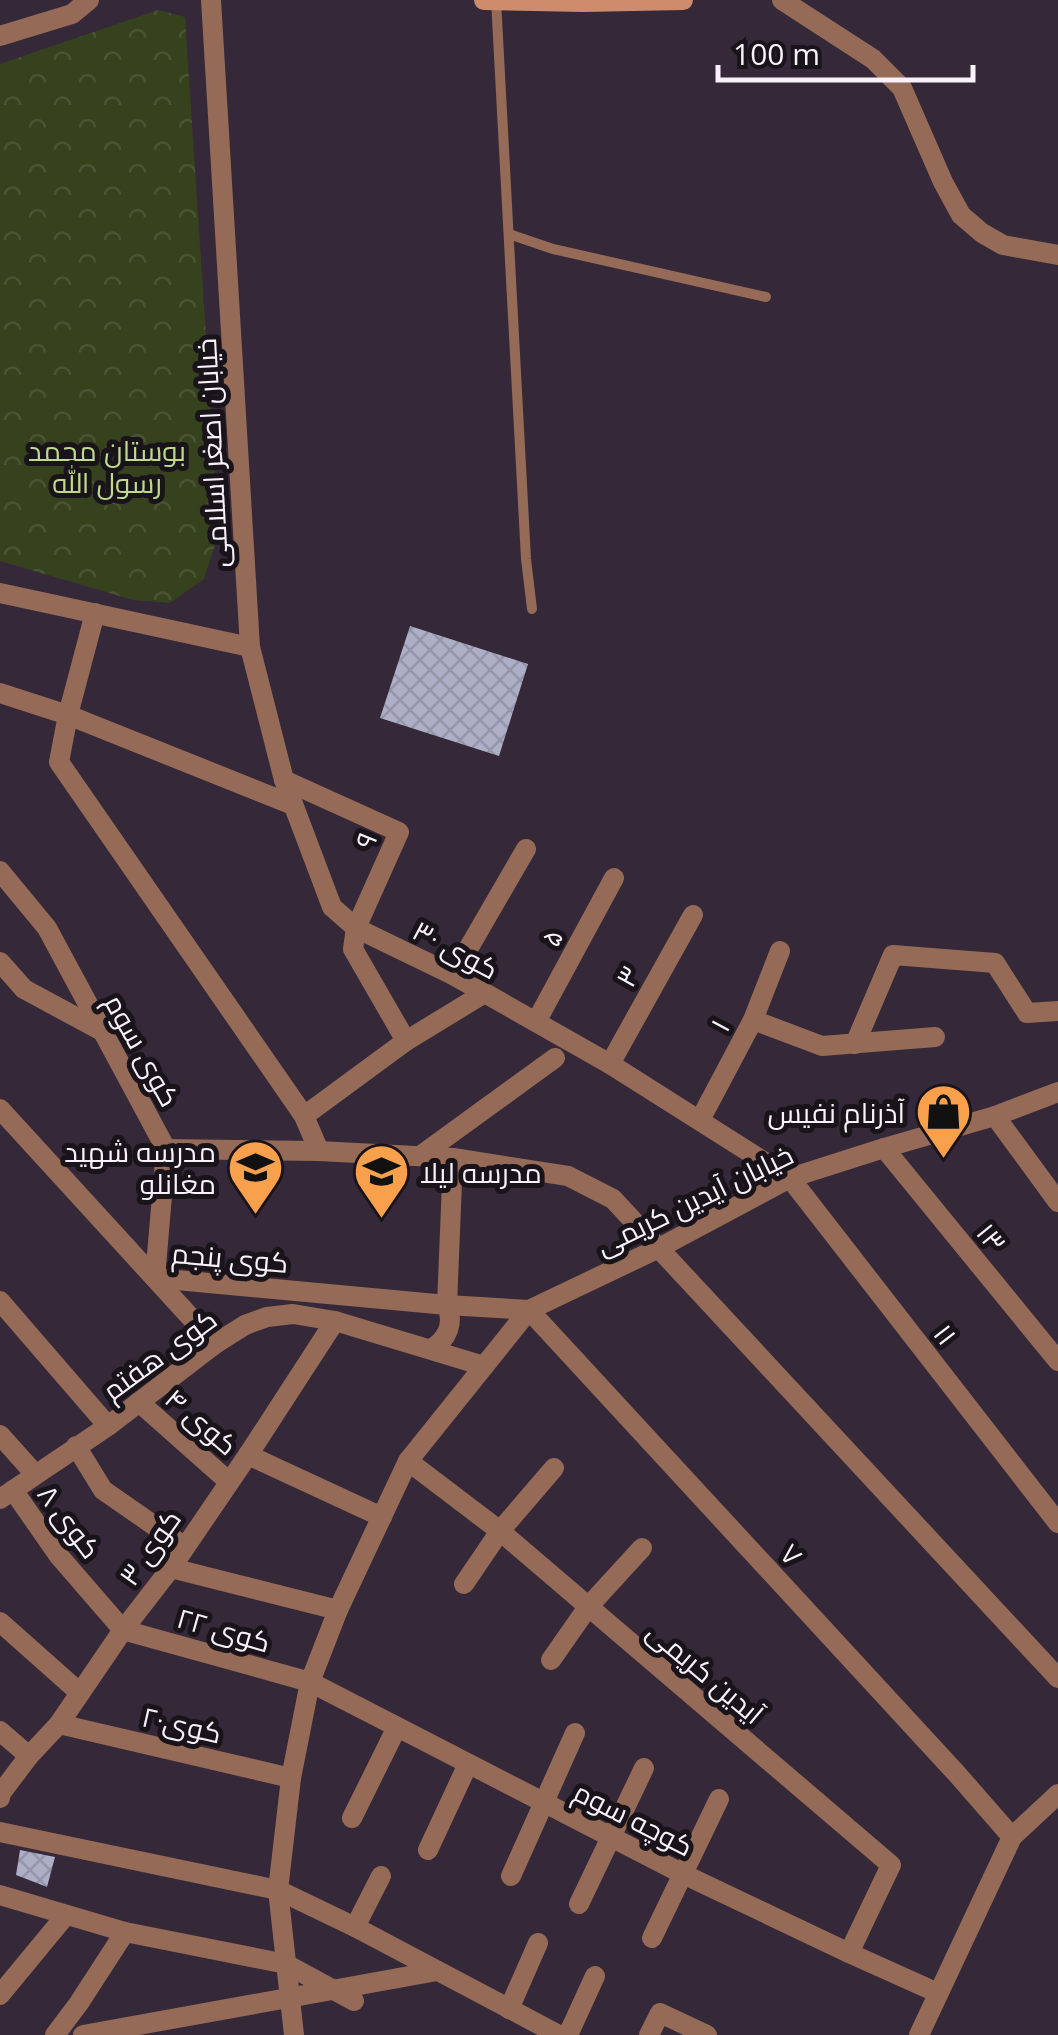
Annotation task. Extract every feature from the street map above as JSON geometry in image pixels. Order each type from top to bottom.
[{"type":"main road","points":[[484,0],[683,0]]},
{"type":"street","points":[[0,36],[72,14],[89,0]]},
{"type":"street","name":"خیابان اصغر اسلامی","points":[[212,0],[250,646]]},
{"type":"street","points":[[782,0],[874,59],[902,88],[960,215],[1003,245],[1058,255]]},
{"type":"street","points":[[0,593],[250,646]]},
{"type":"street","points":[[95,613],[58,762],[304,1116],[318,1150]]},
{"type":"street","name":"کوی ۳۰","points":[[250,646],[284,780],[332,906],[356,928],[453,975],[610,1064],[790,1178]]},
{"type":"street","points":[[0,693],[68,715],[293,805]]},
{"type":"street","name":"۹","points":[[284,780],[400,832],[356,928]]},
{"type":"street","points":[[453,975],[526,849]]},
{"type":"street","name":"کوی سوم","points":[[0,871],[47,928],[166,1148],[155,1278]]},
{"type":"street","name":"۵","points":[[536,1022],[614,878]]},
{"type":"street","name":"۳","points":[[610,1064],[693,915]]},
{"type":"street","points":[[356,928],[352,949],[406,1041]]},
{"type":"street","name":"۱","points":[[700,1120],[753,1020],[780,951]]},
{"type":"street","points":[[855,1044],[893,955],[995,963],[1027,1013],[1058,1011]]},
{"type":"street","points":[[0,962],[24,989],[100,1030]]},
{"type":"street","points":[[304,1116],[406,1041],[483,994]]},
{"type":"street","points":[[753,1020],[822,1046],[935,1037]]},
{"type":"street","points":[[420,1156],[556,1058]]},
{"type":"street","name":"خیابان آیدین کریمی","points":[[529,1310],[659,1248],[790,1178],[995,1116],[1058,1092]]},
{"type":"street","name":"کوی پنجم","points":[[0,1108],[155,1278],[529,1310]]},
{"type":"street","points":[[995,1116],[1058,1202]]},
{"type":"street","points":[[166,1148],[318,1150],[452,1158],[568,1176],[613,1200],[1058,1678]]},
{"type":"street","name":"۱۳","points":[[884,1148],[1058,1361]]},
{"type":"street","points":[[431,1349],[445,1338],[450,1321],[447,1305],[452,1158]]},
{"type":"street","name":"۱۱","points":[[790,1178],[1058,1523]]},
{"type":"street","points":[[155,1278],[215,1344]]},
{"type":"street","points":[[193,1319],[192,1296],[198,1286],[208,1283]]},
{"type":"street","points":[[0,1301],[108,1426]]},
{"type":"street","points":[[294,2035],[278,1890],[292,1778],[310,1682],[338,1610],[408,1461],[529,1310]]},
{"type":"street","name":"۷","points":[[529,1310],[1012,1837]]},
{"type":"street","name":"کوی هفتم","points":[[6,1494],[108,1426],[215,1344],[245,1325],[267,1318],[293,1314],[334,1321],[484,1366]]},
{"type":"street","name":"کوی ۳","points":[[0,1798],[29,1756],[59,1724],[171,1568],[334,1321]]},
{"type":"street","name":"کوی ۴","points":[[139,1402],[228,1481]]},
{"type":"street","points":[[0,1436],[35,1474]]},
{"type":"street","points":[[76,1446],[103,1490],[185,1547]]},
{"type":"street","points":[[248,1454],[382,1517]]},
{"type":"street","name":"آیدین کریمی","points":[[408,1461],[500,1530],[891,1865],[849,1953]]},
{"type":"street","points":[[464,1584],[500,1530],[554,1468]]},
{"type":"street","name":"کوی ۸","points":[[6,1494],[123,1630]]},
{"type":"street","points":[[551,1660],[588,1607],[642,1548]]},
{"type":"street","points":[[171,1568],[338,1610]]},
{"type":"street","points":[[0,1622],[80,1693]]},
{"type":"street","name":"کوی ۲۲","points":[[123,1630],[310,1682]]},
{"type":"street","name":"کوچه سوم","points":[[310,1682],[683,1874],[938,1993]]},
{"type":"street","name":"کوی۲۰","points":[[59,1724],[292,1778]]},
{"type":"street","points":[[352,1818],[397,1727]]},
{"type":"street","points":[[0,1730],[29,1756]]},
{"type":"street","points":[[512,1876],[574,1733]]},
{"type":"street","points":[[428,1850],[468,1764]]},
{"type":"street","points":[[580,1904],[644,1768]]},
{"type":"street","points":[[919,2035],[1012,1837],[1058,1794]]},
{"type":"street","points":[[652,1938],[719,1799]]},
{"type":"street","points":[[0,1832],[278,1890],[559,2035]]},
{"type":"street","points":[[355,1928],[381,1876]]},
{"type":"street","points":[[0,1895],[125,1932],[286,1964],[354,2002]]},
{"type":"street","points":[[0,1995],[66,1915]]},
{"type":"street","points":[[54,2035],[125,1932]]},
{"type":"street","points":[[509,2009],[538,1943]]},
{"type":"street","points":[[83,2035],[438,1971]]},
{"type":"street","points":[[568,2035],[594,1976]]},
{"type":"street","points":[[79,2004],[106,2035]]},
{"type":"street","points":[[649,2035],[660,2013],[707,2035]]},
{"type":"lane","points":[[496,0],[532,609]]},
{"type":"lane","points":[[509,234],[553,248],[766,297]]},
{"type":"green space","name":"بوستان محمد رسول الله","points":[[158,10],[185,17],[219,533],[204,579],[170,603],[133,600],[0,561],[0,64]]},
{"type":"building","points":[[410,626],[528,664],[499,756],[380,718]]},
{"type":"building","points":[[20,1850],[55,1857],[47,1887],[16,1875]]},
{"type":"place","name":"آذرنام نفیس","points":[[944,1161]]},
{"type":"place","name":"مدرسه شهید مغانلو","points":[[255,1216]]},
{"type":"place","name":"مدرسه لیلا","points":[[381,1221]]}]
